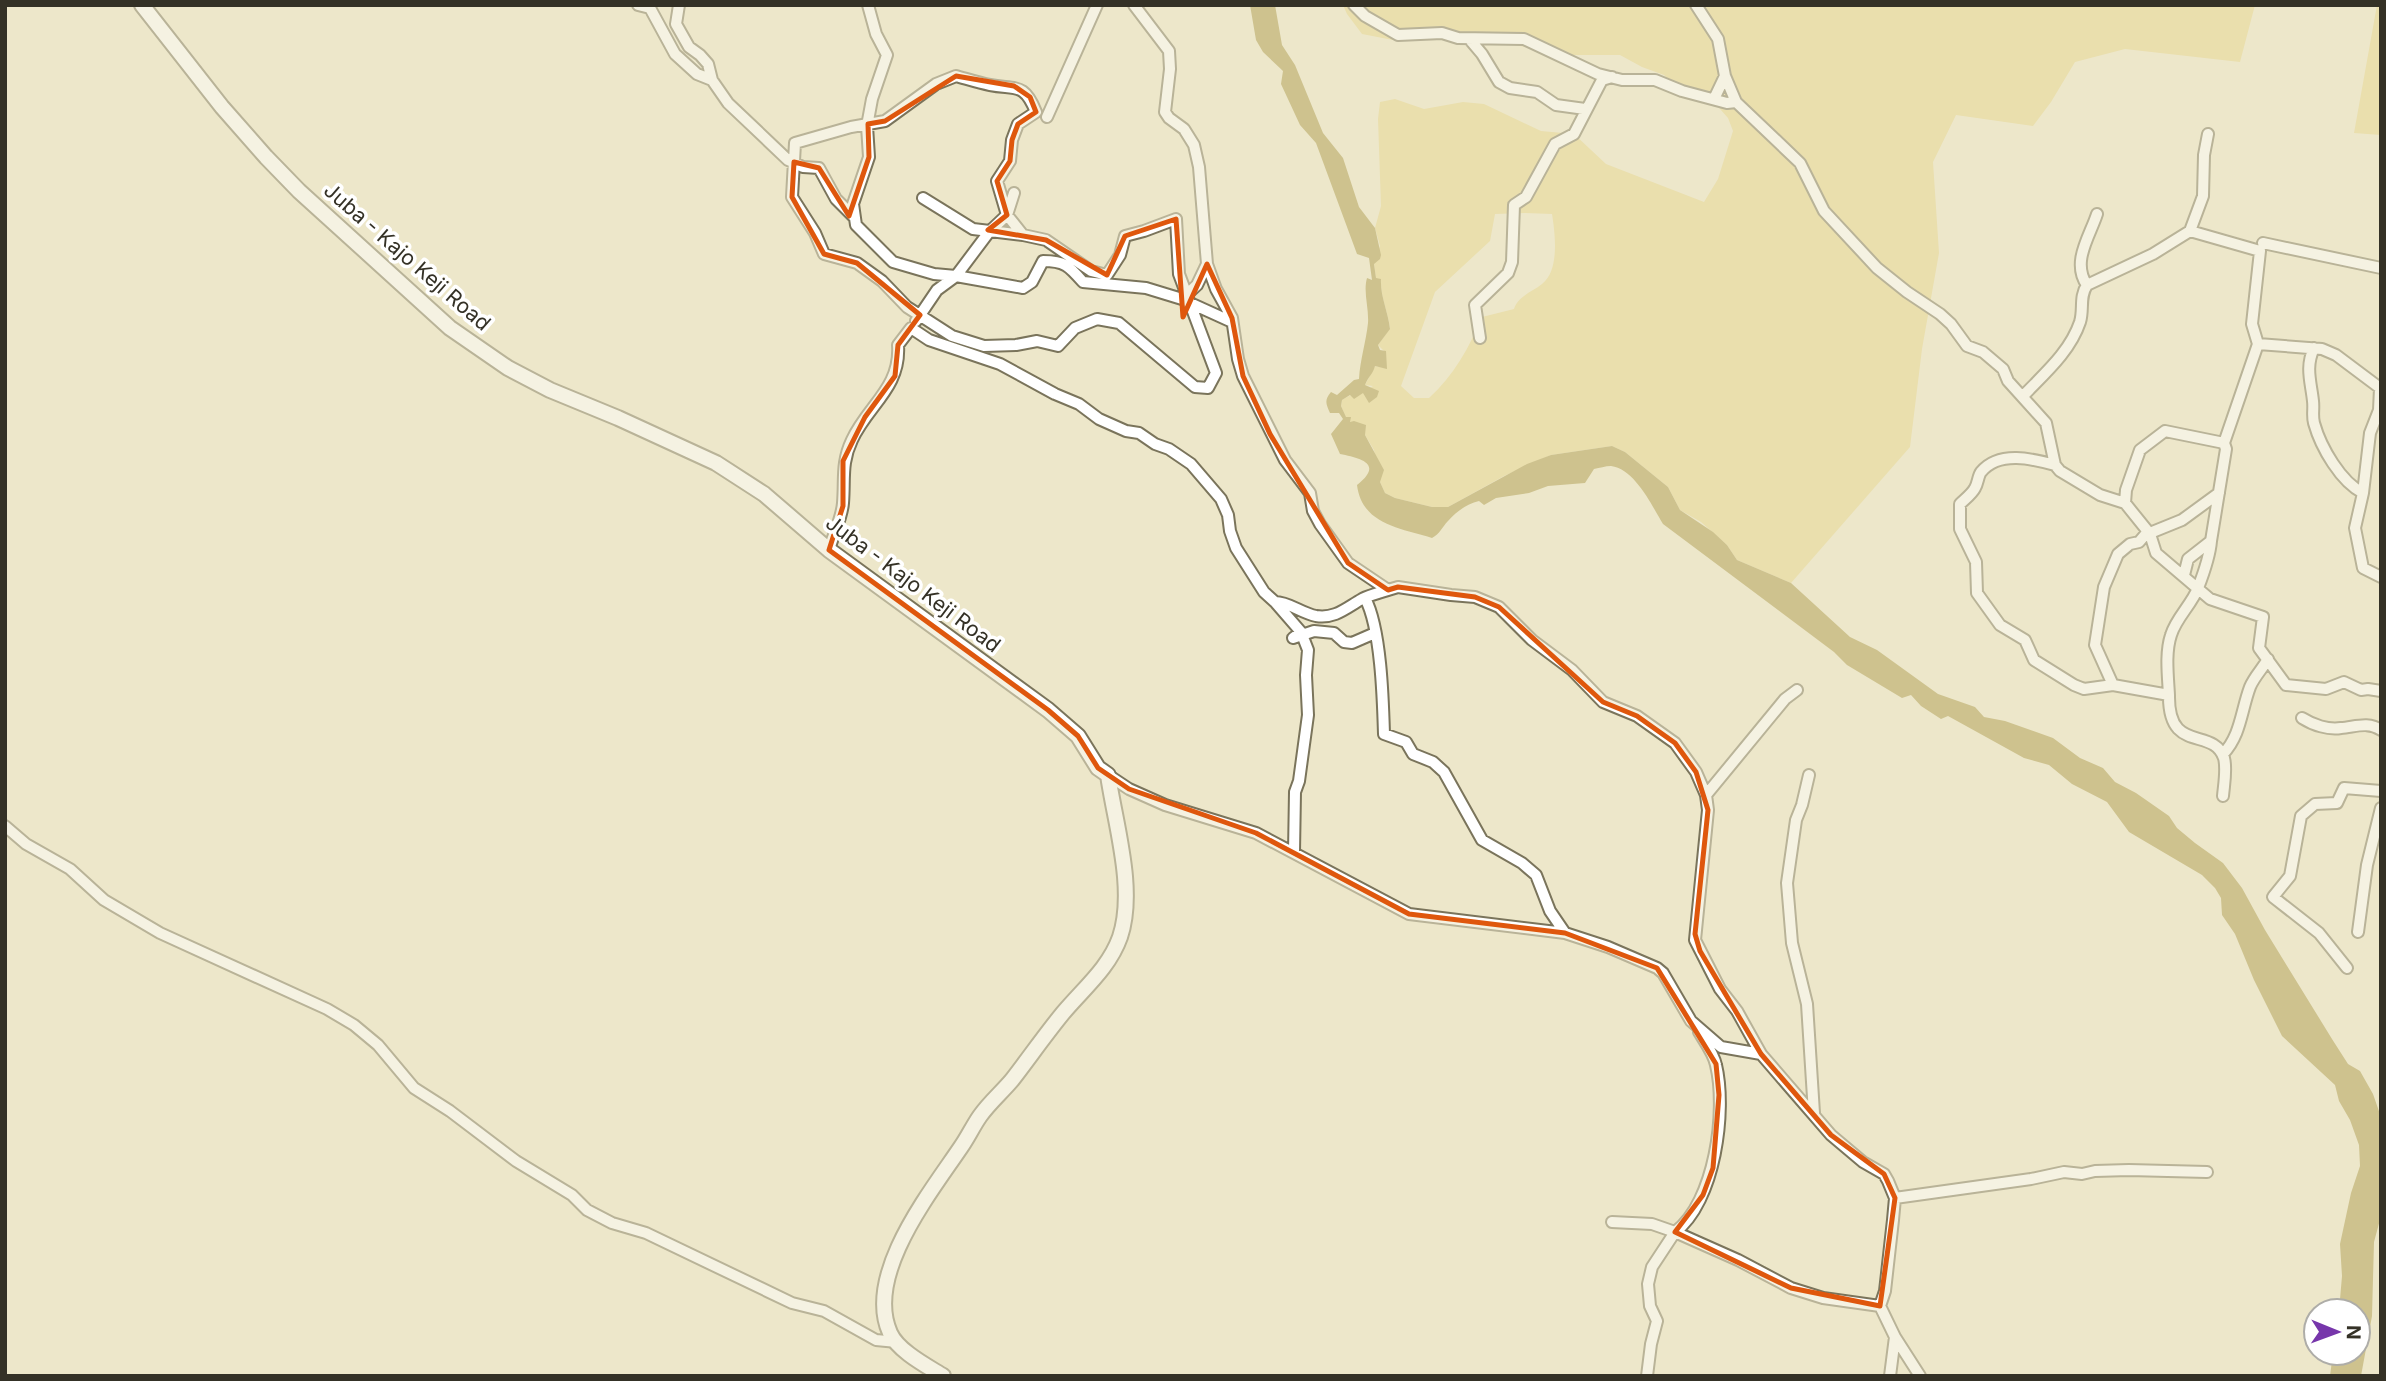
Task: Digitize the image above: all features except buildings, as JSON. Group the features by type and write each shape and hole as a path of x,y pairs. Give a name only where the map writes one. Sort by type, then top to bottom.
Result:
{"main road":[{"name":"Juba - Kajo Keji Road","path":"142,5 222,107 266,157 299,191 450,328 508,368 550,390 716,463 764,494 829,550 1048,710 1078,736 1098,768 1108,775"},
{"path":"943,1376 913,1357 891,1336 885,1318 885,1297 892,1265 906,1231 981,1115 1105,966 1119,938 1126,909 1124,875 1108,775"}],"street":[{"path":"638,5 650,8 675,54 697,74 712,80"},
{"path":"679,5 676,24 689,47 708,64 712,80 728,103 788,160 803,167 819,168 832,192 853,216"},
{"path":"868,5 876,34 887,55 867,126 869,157 853,204 853,216 856,225 892,262 934,274 1023,288 1032,282 1043,261 1059,261 1071,268 1083,282 1146,288 1182,299 1232,322"},
{"path":"1047,117 1097,5"},
{"path":"1134,5 1169,51 1171,69 1165,112 1189,135 1194,145 1199,167 1207,264 1216,289 1232,318 1243,376 1285,460 1310,493 1313,511 1320,524 1348,563 1388,590"},
{"path":"1354,5 1365,16 1398,35 1442,33 1458,38 1524,39 1598,74 1622,80 1655,80 1727,103 1736,102"},
{"path":"1696,5 1718,39 1725,76 1736,102 1800,163 1824,211 1877,268 1940,314 1967,345 1983,352 2003,369 2008,381 2046,423 2055,465 2060,471 2092,491 2126,503 2150,534 2155,553 2210,598 2263,617 2259,648 2286,685 2326,689 2344,682 2361,690 2381,691"},
{"path":"1471,41 1499,82 1510,88 1536,92 1556,105 1585,109"},
{"path":"923,198 973,229 1046,240 1091,271 1107,275 1120,255 1125,236 1176,219 1179,274 1216,373 1208,388 1195,387 1119,323 1097,319 1075,328 1058,346 1037,341 984,346 952,336 907,307 882,281 857,263 824,254 815,233 792,197 795,143 851,127 885,121 936,84 956,76 991,85 1014,86 1030,97 1036,112 1018,124 1012,141 1010,161 997,181 1007,215 1023,235"},
{"path":"1714,99 1725,76"},
{"path":"1480,338 1475,305 1508,273 1512,262 1514,205 1526,197 1555,144 1574,134 1602,80 1612,77"},
{"path":"2023,396 2054,365 2069,344 2080,322 2081,293 2087,285 2153,254 2190,231 2203,196 2204,155 2208,134"},
{"path":"829,550 843,506 843,461 864,417 895,376 899,359 898,345 937,290 956,276 989,232 1007,215 1014,193"},
{"path":"2087,285 2082,277 2082,250 2097,214"},
{"path":"2190,231 2260,251 2252,324 2258,344 2224,443 2226,449 2209,556 2198,588 2171,633 2168,647 2169,712 2182,733 2213,745 2223,754 2223,796"},
{"path":"2263,243 2381,268"},
{"path":"1182,299 1197,285 1207,264"},
{"path":"911,328 929,340 1000,364 1079,404 1099,419 1126,431 1139,433 1155,444 1169,449 1191,464 1221,499 1236,548 1264,592 1301,632 1308,650 1308,715 1294,792 1294,852"},
{"path":"2258,344 2314,348 2336,355 2380,388 2379,410 2370,433 2364,493 2355,528 2363,568 2381,576"},
{"path":"2314,348 2308,365 2314,421 2326,453 2353,488 2364,493"},
{"path":"2126,503 2126,490 2140,450 2165,430 2224,443"},
{"path":"2055,465 2029,458 2006,459 1994,463 1981,472 1975,491 1960,504 1960,529 1976,562 1976,593 2000,625 2025,640 2034,660 2084,689 2112,685 2169,695"},
{"path":"2112,685 2095,645 2104,587 2118,554 2150,534 2182,520 2219,494"},
{"path":"2184,575 2188,559 2211,541"},
{"path":"1275,602 1283,602 1297,611 1318,616 1335,616 1365,598 1398,587 1475,597 1499,607 1532,640 1573,670 1603,702 1637,716 1675,743 1696,772 1706,795 1708,810 1695,940 1720,989 1737,1012 1761,1054 1831,1135 1863,1162 1884,1174 1895,1198 1880,1306 1895,1337 1920,1376"},
{"path":"1365,598 1375,634 1383,691 1384,734 1406,743 1413,754 1433,762 1444,772 1482,840 1522,863 1536,875 1550,911 1565,933"},
{"path":"1301,632 1293,638 1314,631 1334,633 1344,642 1352,643 1375,634"},
{"path":"2223,754 2230,747 2241,722 2250,687 2268,659"},
{"path":"1706,795 1785,699 1797,690"},
{"path":"2302,718 2311,724 2333,729 2361,724 2375,726 2381,730"},
{"path":"1108,775 1129,789 1165,806 1256,833 1409,914 1565,933 1657,968 1663,973 1716,1064 1718,1130 1713,1168 1703,1195 1651,1267 1648,1284 1650,1306 1657,1321 1647,1376"},
{"path":"1809,775 1796,820 1787,883 1792,943 1807,1004 1814,1113"},
{"path":"2347,968 2319,933 2273,897 2290,876 2301,816 2315,804 2337,803 2344,788 2381,791"},
{"path":"2358,932 2367,865 2381,808"},
{"path":"5,826 26,844 70,869 104,900 160,933 327,1009 354,1025 378,1045 414,1088 450,1111 516,1161 572,1195 587,1210 612,1223 646,1233 792,1303 824,1311 876,1340 897,1342"},
{"path":"1691,1021 1721,1046 1761,1054"},
{"path":"1895,1198 2064,1172 2207,1172"},
{"path":"1612,1222 1652,1224 1738,1260 1791,1288 1823,1298 1880,1306"},
{"path":"1890,1376 1895,1337"}],"highlighted area":[{"path":"956,76 1014,86 1030,97 1036,112 1018,124 1012,140 1010,161 997,181 1007,215 988,230 1046,240 1107,275 1125,236 1176,219 1183,317 1207,264 1232,318 1243,376 1270,434 1348,563 1388,590 1398,587 1475,597 1499,607 1603,702 1637,716 1675,743 1696,772 1708,810 1695,934 1700,951 1761,1054 1831,1135 1884,1174 1895,1198 1880,1306 1791,1288 1675,1232 1703,1195 1713,1168 1719,1095 1716,1064 1657,968 1565,933 1409,914 1256,833 1129,789 1098,768 1078,736 1048,710 829,550 843,506 843,461 865,417 895,376 898,345 920,315 857,263 824,254 792,197 794,162 819,168 849,216 869,157 868,124 885,121"}],"shaded area":[{"path":"1250,5 1275,5 1282,45 1295,65 1323,133 1343,158 1359,207 1375,228 1381,255 1374,264 1376,278 1381,279 1390,329 1378,345 1380,350 1386,351 1387,369 1375,366 1365,385 1379,391 1377,397 1369,403 1363,393 1354,399 1350,395 1342,400 1341,406 1346,417 1351,417 1350,422 1366,425 1365,435 1384,470 1380,482 1385,493 1432,507 1448,507 1527,464 1551,455 1612,446 1625,452 1668,487 1680,510 1713,532 1727,545 1737,560 1791,583 1850,637 1877,650 1938,694 1975,707 1984,717 2005,721 2053,738 2080,758 2103,768 2115,782 2169,816 2177,828 2223,863 2242,888 2348,1064 2360,1071 2373,1094 2381,1117 2381,1216 2374,1242 2372,1316 2372,1297 2340,1297 2340,1244 2360,1166 2359,1145 2350,1120 2339,1101 2335,1085 2282,1036 2235,934 2222,915 2221,898 2202,875 2129,832 2107,802 2072,784 2049,765 2024,758 1948,716 1941,719 1921,706 1911,695 1902,698 1847,665 1834,652 1663,524 1642,489 1620,469 1611,466 1594,469 1585,483 1548,486 1529,493 1496,498 1484,505 1479,501 1475,502 1455,514 1432,538 1385,523 1366,509 1357,485 1369,472 1369,467 1362,460 1340,454 1331,434 1343,419 1339,413 1330,413 1326,402 1331,392 1337,395 1354,380 1359,379 1368,323 1366,283 1367,278 1372,280 1369,258 1357,254 1316,143 1300,125 1281,84 1283,71 1263,52 1256,40"},
{"path":"1343,5 2255,5 2240,62 2125,49 2075,62 2033,126 1956,115 1933,162 1939,253 1922,349 1910,447 1791,583 1737,560 1727,545 1701,522 1680,510 1668,487 1625,452 1612,446 1551,455 1504,476 1448,507 1432,507 1385,493 1380,482 1374,450 1365,435 1346,418 1341,406 1342,400 1373,386 1365,385 1375,366 1379,367 1384,351 1378,345 1390,328 1381,280 1376,279 1374,263 1380,246 1375,228 1381,206 1378,119 1380,102 1395,99 1424,109 1463,102 1484,104 1541,131 1574,134 1606,164 1704,202 1718,179 1733,131 1728,118 1713,101 1620,55 1570,55 1498,42 1417,36 1393,40 1362,34","holes":["1495,214 1552,214 1555,251 1548,278 1522,297 1514,309 1482,317 1466,350 1446,380 1429,398 1414,398 1401,386 1435,292 1490,241"]},
{"path":"2377,5 2381,5 2381,135 2354,133"},
{"path":"2331,1367 2363,1367 2361,1376 2330,1376"}]}
